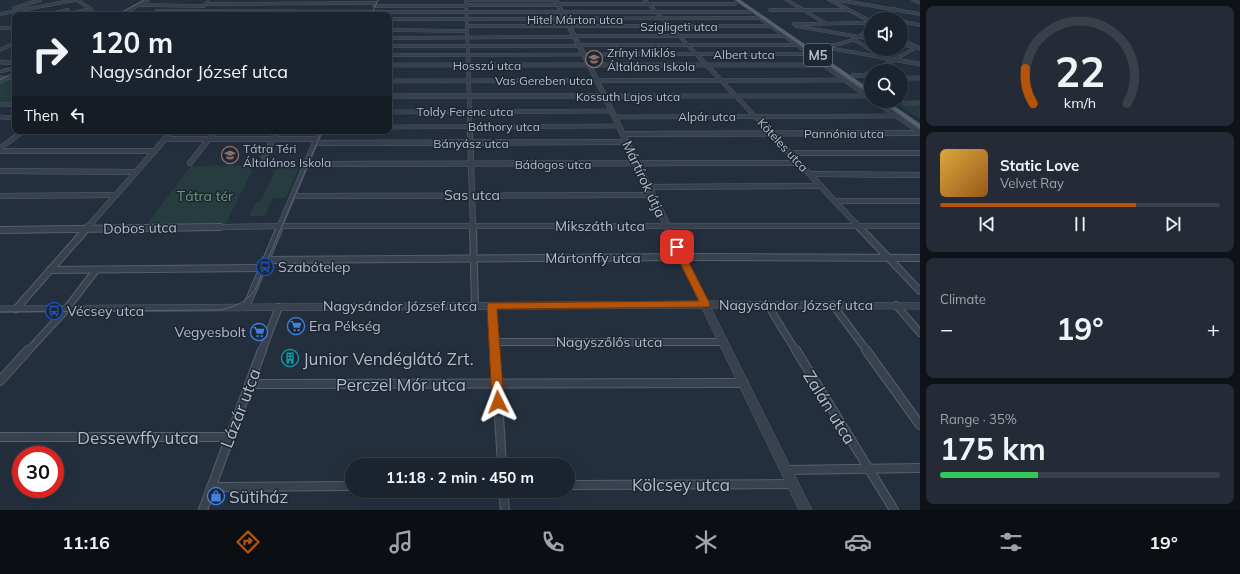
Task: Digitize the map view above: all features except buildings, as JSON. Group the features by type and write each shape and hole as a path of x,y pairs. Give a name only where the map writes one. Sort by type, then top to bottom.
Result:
{"main road":[{"name":"M5","path":"740,0 864,92"},
{"path":"735,1 747,6"},
{"name":"M5","path":"747,6 864,83"},
{"path":"893,108 920,127"},
{"path":"900,108 920,122"}],"street":[{"path":"0,14 40,0"},
{"path":"0,14 76,0 91,9 77,12"},
{"path":"126,12 148,0"},
{"path":"156,12 176,0"},
{"path":"205,5 211,0"},
{"path":"156,12 278,12 288,0"},
{"path":"475,306 466,0 649,4 735,1"},
{"name":"Köteles utca","path":"645,0 920,291"},
{"path":"726,0 735,1"},
{"path":"786,0 825,23"},
{"path":"830,0 864,19"},
{"path":"838,0 920,14"},
{"path":"913,0 920,3"},
{"path":"139,5 166,6 346,2 466,6 557,2"},
{"name":"Mártírok útja","path":"557,2 614,114 666,226 806,510"},
{"path":"58,12 87,6"},
{"path":"392,14 562,11 656,12 747,6 784,36 844,80 864,92"},
{"path":"889,12 894,9 920,9"},
{"path":"770,10 847,10"},
{"name":"Hitel Márton utca","path":"392,19 760,18"},
{"path":"908,22 920,25"},
{"path":"864,23 794,24 796,26 864,38"},
{"name":"Szigligeti utca","path":"392,30 570,26 771,26"},
{"path":"0,28 12,28"},
{"path":"864,33 854,39 823,47 920,64"},
{"path":"392,38 784,36"},
{"path":"854,39 882,57"},
{"path":"908,42 919,46"},
{"path":"0,50 12,44"},
{"path":"392,46 798,45"},
{"path":"908,45 919,46"},
{"path":"888,64 919,46"},
{"name":"Albert utca","path":"392,55 810,54"},
{"path":"0,62 12,63"},
{"name":"Hosszú utca","path":"392,65 825,65"},
{"path":"0,72 12,69"},
{"path":"853,75 864,74"},
{"path":"0,82 3,78"},
{"path":"908,78 920,78"},
{"path":"914,78 920,81"},
{"name":"Vas Gereben utca","path":"392,81 844,80"},
{"name":"Kossuth Lajos utca","path":"392,96 864,96"},
{"path":"908,102 920,103"},
{"path":"0,104 12,105"},
{"path":"884,108 920,133"},
{"name":"Toldy Ferenc utca","path":"392,112 469,111 614,114"},
{"name":"Alpár utca","path":"614,114 896,116"},
{"path":"0,117 12,118"},
{"name":"Báthory utca","path":"392,127 619,126"},
{"name":"Pannónia utca","path":"623,134 920,133"},
{"path":"1,148 20,134"},
{"path":"16,309 169,134"},
{"path":"190,163 213,134"},
{"path":"264,157 276,134"},
{"path":"246,307 319,134"},
{"name":"Bányász utca","path":"165,139 273,139 471,143 626,142"},
{"path":"1,148 155,150"},
{"path":"790,152 920,153"},
{"name":"Bádogos utca","path":"306,164 799,163"},
{"path":"0,171 136,172"},
{"path":"810,174 920,175"},
{"path":"648,186 821,186"},
{"path":"0,196 116,195"},
{"name":"Sas utca","path":"293,196 651,195"},
{"path":"835,201 920,201"},
{"name":"Mikszáth utca","path":"280,226 920,226"},
{"name":"Dobos utca","path":"0,230 86,230 280,226"},
{"name":"Mártonffy utca","path":"265,260 682,257 920,258"},
{"path":"50,270 262,268"},
{"path":"0,381 68,308 96,270"},
{"name":"Nagysándor József utca","path":"0,309 705,304 920,306"},
{"name":"Zalán utca","path":"767,304 894,510"},
{"path":"833,305 920,425"},
{"path":"492,306 502,458"},
{"path":"896,306 920,333"},
{"name":"Lázár utca","path":"203,510 229,437 279,307"},
{"name":"Nagyszőlős utca","path":"495,342 724,342"},
{"name":"Perczel Mór utca","path":"249,384 744,383"},
{"name":"Dessewffy utca","path":"0,437 229,437"},
{"path":"787,470 920,468"},
{"name":"Kölcsey utca","path":"575,485 794,484"},
{"path":"211,487 345,486"},
{"path":"504,498 505,510"}],"green space":[{"path":"7,80 12,80 12,104 0,103 0,84"},
{"path":"908,104 914,104 920,108 920,119 903,108 908,108"},
{"name":"Tátra tér","path":"255,165 224,227 146,225 191,166"},
{"path":"277,167 299,167 286,198 273,198 265,216 249,216 256,202 260,202"}],"tram line":[{"path":"122,12 144,0"},
{"path":"372,12 378,0"},
{"path":"0,80 12,74"},
{"path":"0,312 220,310 240,303 248,298 255,290 321,134"}],"place":[{"name":"Zrínyi Miklós Általános Iskola","path":"594,59"},
{"name":"Tátra Téri Általános Iskola","path":"230,155"},
{"name":"Szabótelep","path":"265,267"},
{"name":"Vécsey utca","path":"54,311"},
{"name":"Era Pékség","path":"296,326"},
{"name":"Vegyesbolt","path":"259,332"},
{"name":"Junior Vendéglátó Zrt.","path":"290,358"},
{"name":"Sütiház","path":"216,496"}],"route":[{"path":"498,402 492,306 705,304 677,247"}]}
